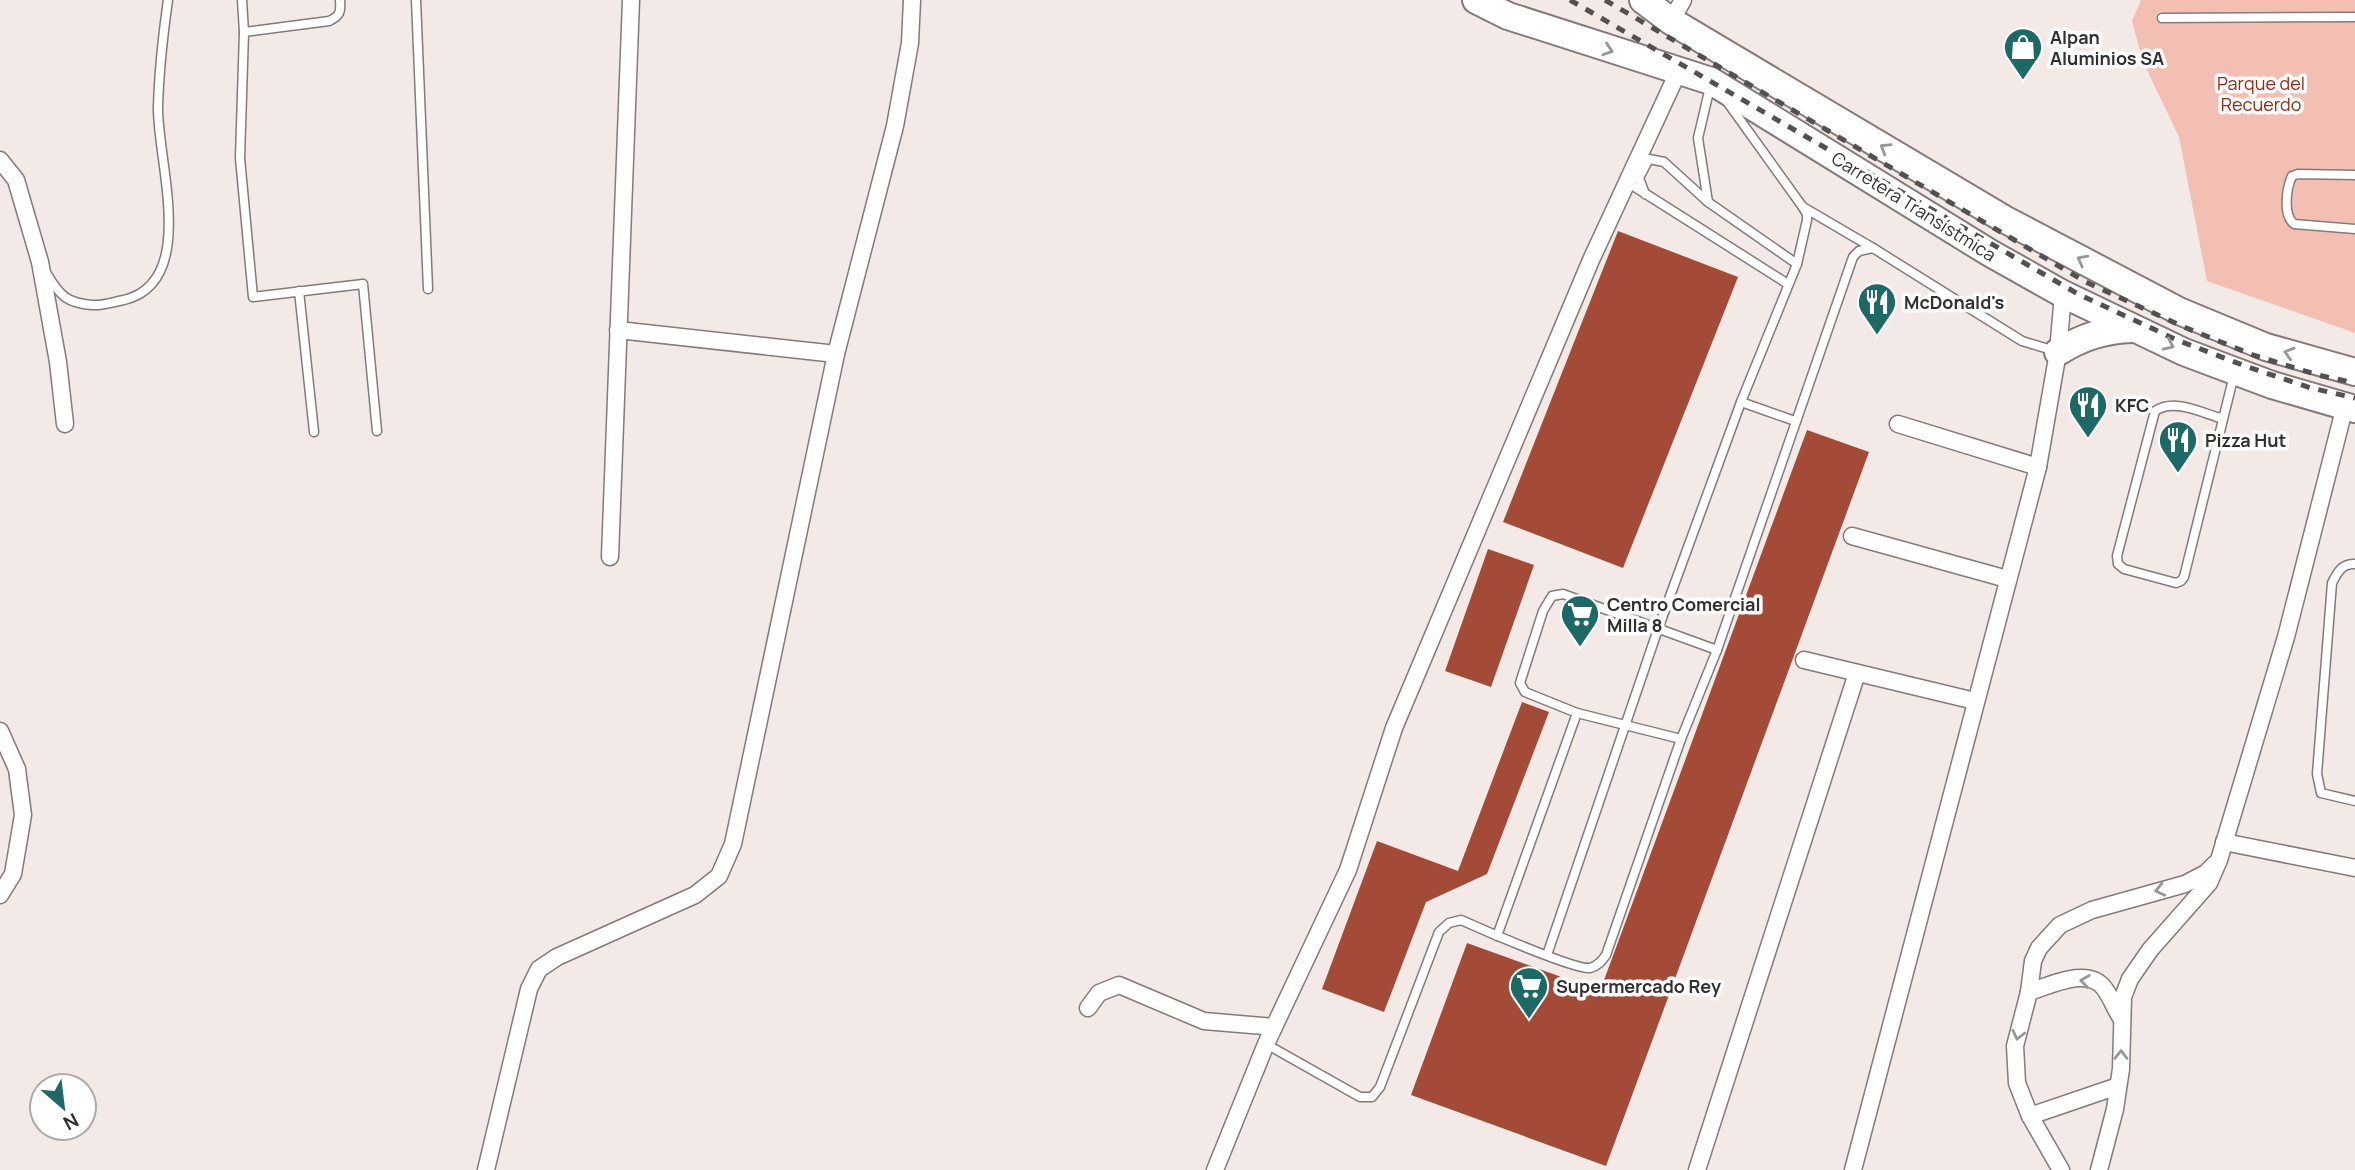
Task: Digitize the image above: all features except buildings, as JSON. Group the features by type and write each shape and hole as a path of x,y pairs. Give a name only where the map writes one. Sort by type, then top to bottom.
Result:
{"main road":[{"name":"Carretera Transístmica","path":"1476,0 1508,16 1572,38 1712,81 1990,253 2063,294 2184,352 2272,385 2350,407"},
{"path":"1522,0 1572,38"},
{"name":"Carretera Transístmica","path":"1643,0 1677,10 2004,219 2179,311 2266,347 2355,372"},
{"path":"2058,352 2075,341 2094,334 2133,329"}],"street":[{"path":"610,557 631,0"},
{"path":"486,1170 529,989 539,969 556,957 695,895 719,876 729,855 836,354 895,127 910,43 912,0"},
{"path":"1214,1170 1266,1044 1348,870 1394,728 1586,272 1679,70"},
{"path":"0,160 16,180 40,262 58,362 65,424"},
{"path":"1853,1170 2038,467 2058,352 2063,294"},
{"path":"618,330 836,354"},
{"path":"2099,1170 2115,1109 2121,1069 2123,997 2130,979 2150,950 2209,883 2219,860 2286,637 2350,407"},
{"path":"1898,424 2038,467"},
{"path":"1852,536 2007,579"},
{"path":"1804,660 1975,701"},
{"path":"1698,1170 1857,673"},
{"path":"0,731 17,769 23,815 13,874 0,895"},
{"path":"2224,842 2355,868"},
{"path":"2061,1170 2030,1116 2017,1083 2015,1046 2029,992 2033,961 2039,948 2060,925 2092,910 2185,884 2206,873 2219,860"},
{"path":"2029,992 2071,979 2090,978 2103,986 2122,1021"},
{"path":"1088,1008 1099,993 1119,985 1204,1021 1274,1027"},
{"path":"2030,1116 2118,1086"}],"lane":[{"path":"40,262 57,292 74,304 100,306 135,297 157,280 168,253 158,108 168,0"},
{"path":"242,0 244,32 240,158 253,297 363,284 377,431"},
{"path":"244,32 329,21 337,18 341,12 340,0"},
{"path":"416,0 428,289"},
{"path":"2162,18 2355,17"},
{"path":"1708,202 1698,138 1712,81"},
{"path":"1547,955 1658,629 1741,402 1797,264 1807,220 1802,206 1712,81"},
{"path":"1645,194 1639,178 1649,159 1664,162 1708,202 1797,264"},
{"path":"2355,175 2292,176 2289,182 2287,214 2294,224 2355,229"},
{"path":"1627,182 1788,284"},
{"path":"1802,206 2022,341 2058,352"},
{"path":"1266,1044 1360,1097 1372,1097 1380,1087 1440,932 1449,923 1461,920 1547,955 1588,968 1600,964 1606,955 1681,739 1717,650 1853,257 1859,251 1873,248"},
{"path":"299,291 314,432"},
{"path":"2223,419 2172,404 2163,405 2155,411 2117,556 2118,564 2124,569 2176,583 2181,581 2223,419 2235,372"},
{"path":"1741,402 1795,421"},
{"path":"2355,565 2349,564 2338,571 2332,583 2317,774 2321,793 2355,801"},
{"path":"1681,739 1577,712 1524,692 1520,683 1543,611 1552,596 1563,594 1717,650"},
{"path":"1497,936 1577,712"}],"green space":[{"name":"Parque del Recuerdo","path":"2141,0 2355,0 2355,333 2207,281 2179,137 2143,62 2132,21"}],"railway":[{"path":"1570,0 2078,294 2177,340 2248,367 2311,388 2355,398"},
{"path":"1605,0 2086,282 2253,355 2355,383"}],"place":[{"name":"Alpan Aluminios SA","path":"2023,81"},
{"name":"McDonald's","path":"1877,336"},
{"name":"KFC","path":"2088,439"},
{"name":"Pizza Hut","path":"2178,474"},
{"name":"Centro Comercial Milla 8","path":"1580,648"},
{"name":"Supermercado Rey","path":"1529,1020"}]}
